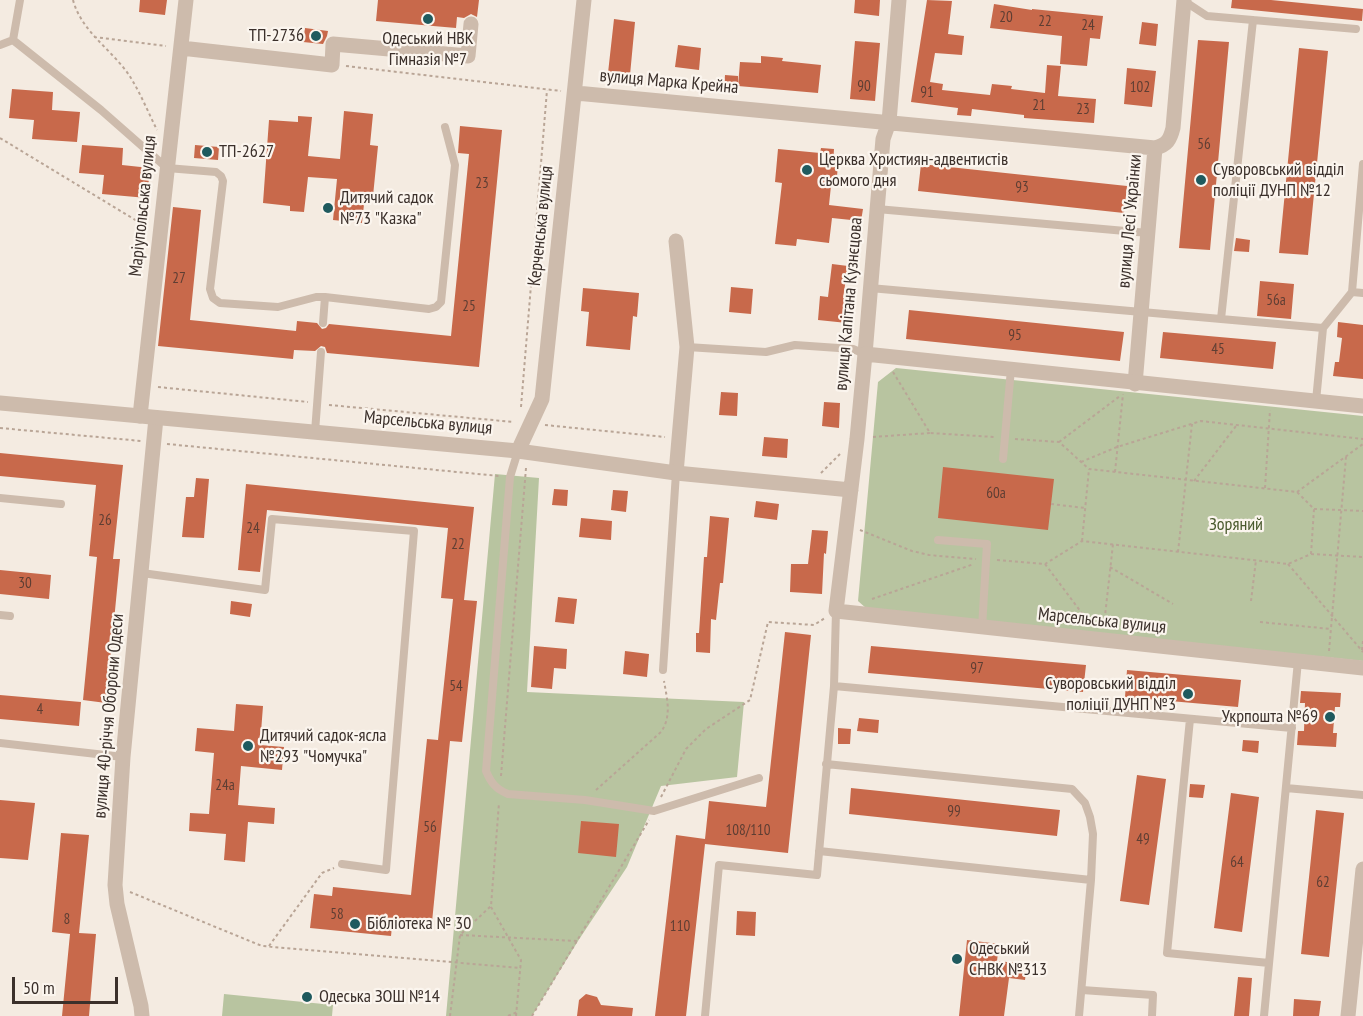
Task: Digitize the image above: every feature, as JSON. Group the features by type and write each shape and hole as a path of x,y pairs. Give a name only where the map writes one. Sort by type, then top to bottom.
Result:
{"street":[{"name":"Маріупольська вулиця","path":"140,416 186,0"},
{"name":"Керченська вулиця","path":"518,451 542,399 584,0"},
{"name":"вулиця Капітана Кузнєцова","path":"836,611 857,439 883,139 889,122 899,0"},
{"name":"вулиця Лесі Українки","path":"1127,387 1141,312 1155,148 1164,145 1170,139 1173,128 1181,0"},
{"path":"181,48 332,65 333,44 468,56 471,24"},
{"name":"вулиця Марка Крейна","path":"576,93 1155,148"},
{"path":"676,241 687,347 676,473"},
{"path":"865,354 1011,369 1127,387 1363,406"},
{"name":"Марсельська вулиця","path":"0,403 518,451 676,473 851,490"},
{"name":"вулиця 40-річчя Оборони Одеси","path":"142,1016 117,904 115,885 123,757 156,418"},
{"name":"Марсельська вулиця","path":"836,611 1363,668"},
{"path":"1348,1016 1363,869"}],"lane":[{"path":"13,40 20,0"},
{"path":"1181,0 1207,16 1356,29"},
{"path":"1221,319 1253,20"},
{"path":"0,45 13,40"},
{"path":"13,40 168,160 216,172 221,176 223,181 210,289 213,298 220,303 279,308 316,297 325,297 429,309 436,307 441,302 455,165 445,127"},
{"path":"1316,401 1323,328 1352,292 1363,164"},
{"path":"877,209 1148,233"},
{"path":"870,288 1323,328"},
{"path":"1352,292 1363,293"},
{"path":"323,323 325,297"},
{"path":"687,347 766,352 795,345 852,349 865,354"},
{"path":"315,432 321,352"},
{"path":"1003,459 1011,369"},
{"path":"518,451 510,477 486,771 496,787 508,794 585,800 654,812 759,778"},
{"path":"663,670 676,473"},
{"path":"0,498 61,504"},
{"path":"142,573 265,590 272,519 414,531 386,870 342,864"},
{"path":"938,540 987,544 982,628"},
{"path":"705,1016 719,865 817,875 834,686 836,611"},
{"path":"0,615 10,616"},
{"path":"1264,1016 1298,661"},
{"path":"834,686 1292,728"},
{"path":"1190,719 1167,953 1269,963"},
{"path":"0,743 123,757"},
{"path":"826,764 1072,789 1085,803 1093,834 1079,1016"},
{"path":"1286,788 1363,795"},
{"path":"819,851 1091,880"},
{"path":"1082,990 1154,995 1152,1016"}],"path":[{"path":"73,0 75,8 94,37 128,74 168,160"},
{"path":"94,37 181,48"},
{"name":"вулиця Марка Крейна","path":"332,65 576,93"},
{"path":"0,138 160,234"},
{"path":"892,370 930,433"},
{"path":"143,385 520,423"},
{"path":"1059,442 1127,387"},
{"path":"1115,472 1127,387"},
{"path":"1265,488 1271,397"},
{"path":"1081,462 1117,447 1201,421 1363,439"},
{"path":"1178,552 1192,424"},
{"path":"1194,481 1237,425"},
{"path":"0,428 525,479"},
{"path":"857,439 930,433 1059,442 1089,469 1297,492 1314,509 1363,512"},
{"path":"1297,492 1363,444"},
{"path":"818,476 840,454"},
{"path":"1328,664 1346,457"},
{"path":"1089,469 1082,541 1288,564 1311,554 1363,557"},
{"path":"1051,504 1085,508"},
{"path":"1311,554 1314,509"},
{"path":"1102,641 1113,544"},
{"path":"868,600 986,560"},
{"path":"1251,601 1256,560"},
{"path":"1044,564 1102,641"},
{"path":"1288,564 1363,651"},
{"path":"1110,567 1173,604"},
{"path":"532,1016 654,812 686,749 706,729 750,700 768,622 814,625 836,611"},
{"path":"1260,622 1331,629"},
{"path":"1363,641 1363,651"},
{"path":"585,800 661,732 668,722 669,712 663,670"},
{"path":"269,946 322,873 342,864"},
{"path":"115,885 262,946 521,968"},
{"path":"491,906 521,960 516,1014 508,1016"},
{"path":"460,935 578,941"}],"green space":[{"name":"Зоряний","path":"896,368 1363,416 1363,661 867,609 858,601 878,382"},
{"path":"495,474 539,478 527,692 744,702 737,777 661,786 627,867 532,1016 446,1016"},
{"path":"224,994 333,1005 332,1016 222,1016"}],"building":[{"path":"140,0 167,0 165,15 139,12"},
{"path":"378,0 479,0 477,17 471,14 464,18 457,17 456,28 376,21"},
{"path":"855,0 880,0 879,16 854,13"},
{"path":"927,0 952,1 948,34 964,36 962,55 935,53 930,82 943,84 942,90 990,95 992,84 1045,93 1047,65 1061,66 1058,96 1096,99 1094,123 1024,118 1024,115 972,109 971,116 957,115 958,108 911,102"},
{"path":"1232,0 1271,0 1363,9 1362,21 1231,8"},
{"path":"994,4 1032,10 1103,16 1100,39 1090,38 1087,66 1060,64 1062,36 990,28"},
{"path":"614,19 635,22 630,75 608,73"},
{"path":"1142,22 1158,24 1156,46 1139,44"},
{"name":"ТП-2736","path":"305,28 328,31 323,44 303,42"},
{"path":"1198,40 1229,42 1210,250 1179,248"},
{"path":"855,41 880,43 875,101 850,99"},
{"path":"678,45 701,48 699,70 675,67"},
{"path":"1299,48 1328,51 1308,255 1279,253"},
{"path":"761,56 783,58 782,61 821,65 818,93 738,86 740,62 761,63"},
{"path":"1127,68 1156,71 1152,107 1124,104"},
{"path":"725,75 738,76 738,90 724,89"},
{"path":"12,89 53,92 52,110 80,112 77,142 32,139 34,120 9,118"},
{"path":"344,111 373,114 370,145 378,146 373,196 365,195 362,223 333,220 337,179 308,177 304,212 290,211 290,206 263,203 269,120 298,122 298,116 312,117 308,156 340,159"},
{"path":"460,126 502,130 479,367 327,353 325,347 321,346 315,351 294,350 293,359 158,346 173,207 201,210 190,320 296,331 297,321 317,323 322,329 329,324 451,336 469,154 458,153"},
{"path":"82,145 123,148 122,165 150,168 147,198 102,194 104,175 79,173"},
{"name":"ТП-2627","path":"195,145 219,147 218,160 194,158"},
{"path":"821,148 834,149 833,165 838,165 837,176 832,176 829,205 863,209 861,221 832,218 829,243 797,239 796,246 775,244 782,183 775,182 778,149 820,153"},
{"path":"921,164 1127,186 1124,213 918,191"},
{"path":"1236,238 1250,240 1249,252 1234,251"},
{"path":"832,264 848,266 843,298 849,299 847,323 818,320 820,296 828,297"},
{"path":"1260,281 1294,284 1291,319 1257,316"},
{"path":"731,287 753,289 751,314 729,312"},
{"path":"583,288 639,293 637,317 633,316 630,350 586,346 589,312 581,311"},
{"path":"909,310 1124,332 1120,361 906,339"},
{"path":"1338,322 1363,325 1363,379 1333,376 1335,362 1339,362 1342,338 1337,337"},
{"path":"1163,332 1276,342 1273,369 1160,358"},
{"path":"721,392 738,393 737,416 719,415"},
{"path":"824,402 840,403 839,428 822,426"},
{"path":"764,437 788,439 787,458 762,456"},
{"path":"0,453 123,465 113,559 120,559 106,703 83,700 97,557 89,556 96,485 0,476"},
{"path":"943,467 1054,479 1048,530 938,518"},
{"path":"196,478 209,479 204,538 182,537 186,497 194,497"},
{"path":"246,484 474,507 464,600 477,601 462,742 450,741 432,922 393,918 391,936 310,928 314,894 332,896 333,887 411,895 427,739 438,740 453,599 441,598 448,528 267,510 260,572 238,570"},
{"path":"554,489 568,490 567,506 552,505"},
{"path":"613,490 628,491 626,512 611,510"},
{"path":"756,501 779,504 777,520 754,517"},
{"path":"710,516 729,518 723,583 720,583 716,620 711,619 710,653 696,652 696,633 699,633 704,557 707,557"},
{"path":"581,518 612,521 611,540 579,537"},
{"path":"812,530 828,531 826,554 824,553 822,594 790,592 791,564 808,564"},
{"path":"0,570 51,575 49,599 0,594"},
{"path":"558,597 577,599 574,624 555,622"},
{"path":"231,601 252,604 250,617 230,614"},
{"path":"785,632 811,635 788,853 705,844 686,1016 655,1016 676,835 705,839 709,801 766,807"},
{"path":"534,646 567,649 566,669 554,668 552,689 531,687"},
{"path":"871,646 1086,665 1083,692 868,673"},
{"path":"625,651 649,654 647,677 623,674"},
{"path":"1127,670 1241,680 1238,707 1125,697"},
{"path":"1301,691 1341,693 1340,707 1335,707 1333,733 1337,733 1336,747 1297,745 1298,731 1304,731 1305,703 1300,703"},
{"path":"0,695 81,702 79,726 0,719"},
{"path":"236,704 263,706 260,745 284,747 282,770 241,766 238,805 275,808 274,824 248,822 245,862 224,860 226,834 189,831 190,813 209,814 214,753 195,751 197,728 234,731"},
{"path":"859,718 879,720 878,733 857,731"},
{"path":"838,728 851,729 850,744 838,744"},
{"path":"1243,740 1259,741 1258,753 1242,751"},
{"path":"1137,775 1166,779 1149,905 1120,901"},
{"path":"1190,784 1205,785 1203,798 1189,797"},
{"path":"851,788 1060,810 1057,836 849,814"},
{"path":"1231,793 1259,797 1242,932 1214,928"},
{"path":"0,800 35,803 28,860 0,858"},
{"path":"1316,810 1344,813 1329,957 1301,954"},
{"path":"581,821 619,824 616,857 578,853"},
{"path":"61,833 89,835 79,933 96,934 89,1016 62,1016 70,934 52,932"},
{"path":"737,911 756,912 755,936 736,935"},
{"path":"967,940 999,944 997,961 1027,964 1025,980 1009,978 1004,1016 959,1016"},
{"path":"1238,977 1252,978 1249,1016 1234,1016"},
{"path":"586,994 597,997 601,1005 633,1008 632,1016 577,1016 579,1000"},
{"path":"1294,999 1321,1001 1319,1016 1293,1016"}],"place":[{"name":"Одеський НВК Гімназія №7","path":"428,19"},
{"name":"ТП-2736","path":"316,36"},
{"name":"ТП-2627","path":"207,152"},
{"name":"Церква Християн-адвентистів сьомого дня","path":"807,170"},
{"name":"Суворовський відділ поліції ДУНП №12","path":"1201,180"},
{"name":"Дитячий садок №73 \"Казка\"","path":"328,208"},
{"name":"Суворовський відділ поліції ДУНП №3","path":"1188,694"},
{"name":"Укрпошта №69","path":"1330,717"},
{"name":"Дитячий садок-ясла №293 \"Чомучка\"","path":"248,746"},
{"name":"Бібліотека № 30","path":"355,924"},
{"name":"Одеський СНВК №313","path":"957,959"},
{"name":"Одеська ЗОШ №14","path":"307,997"}]}
